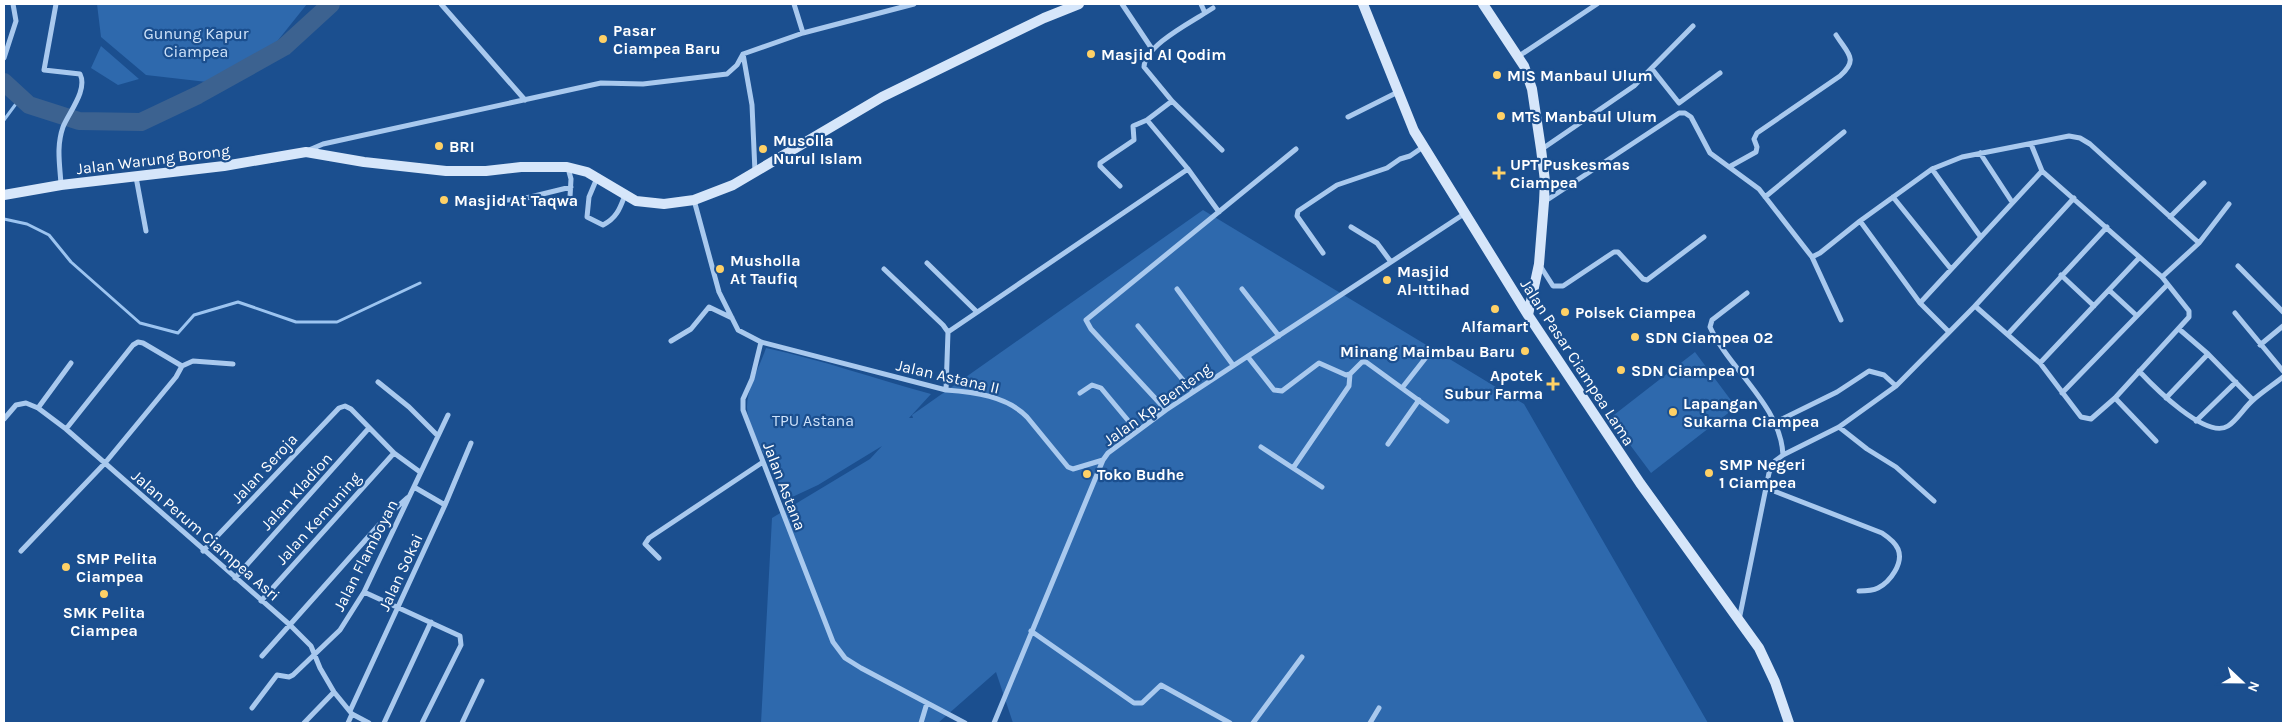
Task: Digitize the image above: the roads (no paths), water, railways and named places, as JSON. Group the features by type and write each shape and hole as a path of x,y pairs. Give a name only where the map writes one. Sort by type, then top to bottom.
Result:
{"main road":[{"path":"306,152 364,162 446,171 486,171 521,167 568,167 586,172 636,201 677,203 694,200 715,193 755,172 882,97 1044,18 1080,4"},
{"name":"Jalan Pasar Ciampea Lama","path":"1363,4 1414,131 1528,315 1640,483 1739,620 1766,661 1789,723"},
{"path":"1483,4 1519,56 1532,89 1541,149 1545,180 1544,202 1539,264 1528,315"},
{"name":"Jalan Warung Borong","path":"4,195 61,185 224,166 306,152"}],"street":[{"path":"4,57 16,21 13,4"},
{"path":"56,4 44,70 80,74 83,84 63,128 58,147 61,185"},
{"path":"441,4 525,100"},
{"path":"794,4 803,33"},
{"path":"306,152 323,144 601,83 643,84 728,74 737,65 743,54 803,33 896,6 914,4"},
{"path":"1122,4 1152,49"},
{"path":"1201,4 1205,13"},
{"path":"1519,56 1596,4"},
{"path":"1213,8 1152,49 1144,61 1144,67 1172,102 1222,150"},
{"path":"1541,149 1634,86 1693,26"},
{"path":"1729,167 1756,152 1757,147 1754,139 1757,133 1840,76 1850,67 1852,62 1849,55 1836,35"},
{"path":"743,54 753,113 755,172"},
{"path":"1652,69 1678,103 1720,73"},
{"path":"1348,117 1398,92"},
{"path":"1120,186 1100,166 1100,163 1134,140 1133,126 1147,120 1172,102"},
{"path":"1544,202 1679,113 1685,113 1690,117 1710,153 1748,179 1765,197 1812,257 1841,320"},
{"path":"1147,120 1188,169 1220,212"},
{"path":"1765,197 1844,132"},
{"path":"1812,257 1820,253 1860,220 1932,169 1962,157 2069,136 2080,138 2199,243"},
{"path":"1974,306 2040,363 2062,394 2081,417 2086,420 2091,419 2114,398 2179,329 2190,314 2162,277 2139,258 2107,226 2042,171 2031,144"},
{"path":"1323,253 1297,216 1298,211 1337,185 1387,168 1424,147"},
{"path":"1166,410 1091,329 1086,320 1296,149"},
{"path":"1980,154 2012,202"},
{"path":"568,167 571,187 570,197"},
{"path":"948,332 1188,169"},
{"path":"1932,169 1980,236"},
{"path":"1920,303 2042,171"},
{"path":"136,176 146,231"},
{"path":"597,178 589,198 587,217 603,225 606,224 619,212 625,195"},
{"path":"2170,217 2204,183"},
{"path":"470,200 518,200 571,187"},
{"path":"1893,197 1951,268"},
{"path":"1739,620 1771,466 1783,455 1839,427 1896,386 1974,306 2074,198"},
{"path":"694,200 719,292 738,330 761,342"},
{"path":"2162,277 2199,243 2229,204"},
{"name":"Jalan Kp. Benteng","path":"994,723 1103,460 1119,443 1136,430 1464,214"},
{"path":"1860,220 1920,303 1949,332"},
{"path":"2008,334 2107,226"},
{"path":"1351,227 1377,243 1391,262"},
{"path":"1539,264 1553,286 1558,287 1563,286 1614,252 1618,252 1643,279 1648,280 1704,237"},
{"path":"2040,363 2139,258"},
{"path":"927,264 977,312"},
{"path":"2238,266 2283,312"},
{"path":"884,269 948,332 946,390"},
{"path":"2061,275 2094,306"},
{"path":"2062,394 2136,315 2167,285"},
{"path":"1177,289 1233,365"},
{"path":"1242,289 1279,336"},
{"path":"2108,290 2136,315"},
{"path":"1747,293 1712,320 1710,327 1760,399 1774,423 1781,438 1783,455"},
{"path":"671,342 691,329 708,307 733,318"},
{"path":"2235,313 2283,371"},
{"path":"1138,326 1193,392"},
{"path":"2260,345 2283,326"},
{"path":"2179,329 2208,354 2254,400"},
{"path":"66,429 133,345 138,342 143,343 182,366"},
{"name":"Jalan Astana II","path":"761,342 946,390 973,392 1009,403 1020,410 1068,467 1073,469 1103,460"},
{"name":"Jalan Astana","path":"761,342 755,371 742,399 743,410 833,642 845,658 860,668 965,723"},
{"path":"1402,388 1431,350"},
{"path":"2166,398 2208,354"},
{"path":"1248,357 1274,390 1278,392 1319,363 1329,366 1342,374 1350,374"},
{"path":"21,550 105,463 176,377 182,366 193,361 233,364"},
{"path":"1293,468 1349,386 1350,374 1359,364 1366,362 1447,421"},
{"path":"4,419 20,403 26,402 38,408 71,363"},
{"path":"2138,371 2166,398 2196,421 2223,428 2228,426 2254,400 2283,377"},
{"path":"1774,423 1815,404 1868,372 1884,375 1896,386"},
{"path":"378,382 409,407 438,436"},
{"path":"2196,421 2236,382"},
{"path":"1080,393 1092,385 1101,388 1136,430"},
{"path":"2114,398 2156,440"},
{"path":"1388,444 1419,400"},
{"name":"Jalan Seroja","path":"204,551 339,408 346,406 352,409 369,428"},
{"name":"Jalan Perum Ciampea Asri","path":"38,408 66,429 261,601 290,624 311,646 320,668 334,692 351,712 369,723"},
{"name":"Jalan Flamboyan","path":"252,708 278,674 291,676 340,630 364,592 448,415"},
{"path":"1839,427 1867,449 1896,467 1934,501"},
{"path":"369,428 394,453 420,472"},
{"name":"Jalan Kladion","path":"235,578 369,428"},
{"name":"Jalan Sokai","path":"348,723 351,712 445,505 471,443"},
{"path":"1260,447 1322,487"},
{"name":"Jalan Kemuning","path":"261,601 394,453"},
{"path":"659,558 646,544 649,538 763,462"},
{"path":"414,487 445,505"},
{"path":"1766,488 1882,533 1896,545 1899,559 1890,579 1878,588 1859,591"},
{"path":"262,656 386,517 409,496"},
{"path":"364,592 457,633 462,640 422,723"},
{"path":"384,723 430,622"},
{"path":"1031,631 1134,703 1142,703 1161,685 1230,723"},
{"path":"1253,723 1302,657"},
{"path":"462,723 482,681"},
{"path":"304,723 334,692"},
{"path":"921,723 927,703"},
{"path":"1370,723 1378,708"}],"waterway":[{"path":"4,82 29,105 79,121 141,122 198,95 284,47 331,4"},
{"path":"4,120 21,97"},
{"path":"4,219 27,224 49,235 71,262 140,323 178,333 194,315 238,302 296,322 337,322 420,283"}],"place":[{"name":"Pasar Ciampea Baru","path":"603,39"},
{"name":"Masjid Al Qodim","path":"1091,54"},
{"name":"MIS Manbaul Ulum","path":"1497,75"},
{"name":"MTs Manbaul Ulum","path":"1501,116"},
{"name":"BRI","path":"439,146"},
{"name":"Musolla Nurul Islam","path":"763,149"},
{"name":"UPT Puskesmas Ciampea","path":"1499,173"},
{"name":"Masjid At Taqwa","path":"444,200"},
{"name":"Musholla At Taufiq","path":"720,269"},
{"name":"Masjid Al-Ittihad","path":"1387,280"},
{"name":"Alfamart","path":"1495,309"},
{"name":"Polsek Ciampea","path":"1565,312"},
{"name":"SDN Ciampea 02","path":"1635,337"},
{"name":"Minang Maimbau Baru","path":"1525,351"},
{"name":"SDN Ciampea 01","path":"1621,370"},
{"name":"Apotek Subur Farma","path":"1553,384"},
{"name":"Lapangan Sukarna Ciampea","path":"1673,412"},
{"name":"SMP Negeri 1 Ciampea","path":"1709,473"},
{"name":"Toko Budhe","path":"1087,474"},
{"name":"SMP Pelita Ciampea","path":"66,567"},
{"name":"SMK Pelita Ciampea","path":"104,594"}],"park label":[{"name":"Gunung Kapur Ciampea","path":"196,42"},
{"name":"TPU Astana","path":"813,420"}]}
